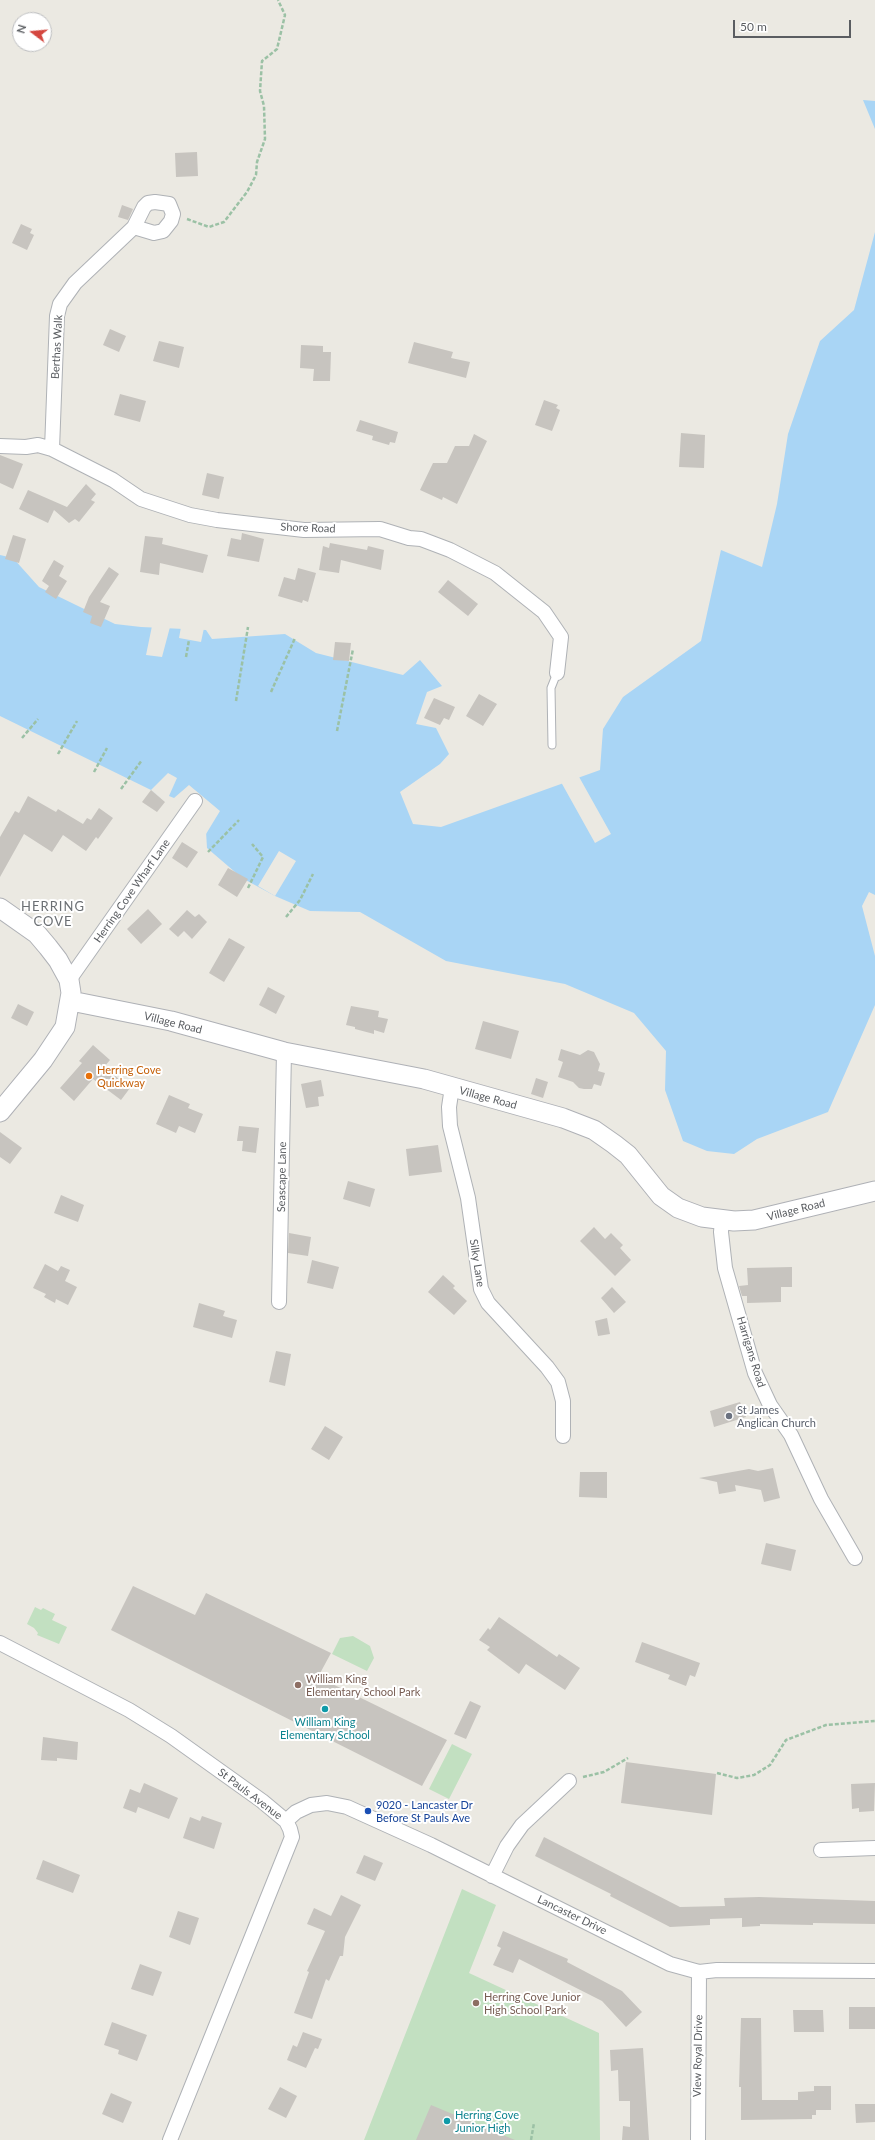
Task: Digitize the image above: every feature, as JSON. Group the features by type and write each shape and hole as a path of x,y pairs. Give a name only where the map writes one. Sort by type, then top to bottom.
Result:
{"street":[{"name":"Berthas Walk","path":"52,449 58,316 60,304 75,283 134,227 144,207 148,203 155,202 169,204 173,214"},
{"path":"134,227 154,233 163,231 171,221 173,214"},
{"name":"Shore Road","path":"0,446 26,447 38,445 52,449 113,480 141,499 190,515 217,520 304,530 380,528 409,538 421,539 450,550 494,573 544,612 562,637 557,673"},
{"name":"Herring Cove Wharf Lane","path":"69,980 195,801"},
{"path":"0,908 37,934 58,960 69,980 71,1001 65,1027 56,1041 0,1112"},
{"name":"Village Road","path":"71,1001 171,1021 284,1052 424,1079 563,1118 594,1130 628,1155 650,1185 669,1202 692,1214 722,1220 760,1219 875,1191"},
{"name":"Seascape Lane","path":"279,1302 284,1052"},
{"name":"Silky Lane","path":"452,1087 449,1107 450,1126 468,1198 481,1288 488,1303 547,1367 558,1382 563,1401 563,1436"},
{"name":"Harrigans Road","path":"722,1220 721,1232 725,1268 755,1373 770,1405 791,1435 821,1499 855,1558"},
{"name":"St Pauls Avenue","path":"0,1643 158,1727 262,1800 286,1821 290,1829 292,1837 170,2140"},
{"path":"492,1876 507,1846 522,1825 569,1781"},
{"name":"Lancaster Drive","path":"286,1821 296,1812 311,1806 327,1804 347,1807 428,1844 670,1964 699,1972 717,1970 875,1970"},
{"path":"821,1850 875,1848"},
{"name":"View Royal Drive","path":"698,2140 699,1972"}],"lane":[{"path":"552,745 551,688 557,673"}],"path":[{"path":"173,214 208,227 217,226 224,222 247,192 256,175 257,162 265,139 264,106 260,91 262,61 278,49 285,15 278,0"},
{"path":"236,701 248,627"},
{"path":"271,692 295,638"},
{"path":"186,657 188,640"},
{"path":"337,731 353,649"},
{"path":"22,738 38,719"},
{"path":"58,754 77,721"},
{"path":"94,772 107,748"},
{"path":"120,789 142,760"},
{"path":"208,852 239,820"},
{"path":"248,888 263,857 252,844"},
{"path":"286,917 300,900 313,874"},
{"path":"717,1773 737,1778 754,1775 770,1765 786,1740 826,1725 875,1721"},
{"path":"569,1781 604,1772 628,1758"},
{"path":"531,2140 534,2122"}],"green space":[{"path":"35,1607 41,1610 43,1608 55,1614 52,1620 67,1627 59,1644 37,1635 38,1633 34,1628 27,1624"},
{"path":"353,1636 370,1646 374,1658 367,1671 332,1654 340,1638"},
{"path":"452,1744 472,1754 449,1799 429,1789"},
{"name":"Herring Cove Junior High School Park","path":"462,1889 496,1905 469,1973 599,2033 600,2140 364,2140"}],"water":[{"path":"863,100 875,101 875,129"},
{"path":"875,232 875,895 869,892 862,906 875,956 875,1005 828,1112 757,1139 734,1154 707,1151 683,1141 665,1090 666,1051 634,1013 565,984 446,961 360,912 310,911 275,896 242,878 207,848 206,831 151,790 0,716 0,555 13,558 39,587 115,624 141,627 206,630 212,639 285,634 316,653 403,675 420,660 442,686 427,692 416,724 436,728 449,754 440,764 400,792 413,824 441,827 600,770 603,729 623,697 701,641 721,550 762,567 777,504 788,434 820,341 854,310"}],"pier":[{"path":"152,626 170,627 162,657 146,655"},
{"path":"181,627 204,628 201,642 179,638"},
{"path":"168,773 177,778 169,796 174,798 189,785 220,811 206,834 151,790"},
{"path":"578,775 611,834 595,843 561,782"},
{"path":"279,851 296,861 275,896 258,886"}],"building":[{"path":"197,152 198,176 176,177 175,153"},
{"path":"122,205 133,209 128,220 118,217"},
{"path":"21,224 32,229 30,233 34,235 27,250 12,243"},
{"path":"110,329 126,336 119,352 103,345"},
{"path":"159,341 184,347 179,368 153,361"},
{"path":"414,342 453,352 451,358 470,362 466,378 408,363"},
{"path":"301,345 323,346 323,352 331,352 330,381 313,381 314,369 300,368"},
{"path":"120,394 146,401 140,422 114,415"},
{"path":"544,400 558,405 556,408 560,410 552,431 535,425"},
{"path":"360,420 398,432 395,443 390,442 389,445 372,440 373,436 356,431"},
{"path":"681,433 705,435 704,468 679,467"},
{"path":"474,434 487,441 457,504 443,497 442,500 420,490 433,463 447,463 455,446 469,446"},
{"path":"0,455 23,464 13,489 0,483"},
{"path":"207,473 224,477 219,499 202,495"},
{"path":"86,484 96,494 91,500 95,502 79,522 75,519 69,523 54,510 48,523 19,509 28,490 67,507"},
{"path":"242,533 264,539 259,562 227,556 231,538 241,540"},
{"path":"13,535 26,539 19,563 5,559"},
{"path":"145,536 163,538 162,544 208,555 203,573 160,563 159,575 140,572"},
{"path":"330,543 367,550 368,546 384,550 381,570 341,560 339,573 319,570 323,546 329,548"},
{"path":"54,560 64,566 59,576 67,581 56,599 45,592 49,586 42,581"},
{"path":"109,567 119,574 100,602 110,606 101,627 90,623 92,616 83,612 89,597"},
{"path":"298,568 316,573 308,602 303,600 302,603 278,596 284,577 295,580"},
{"path":"448,580 478,604 468,616 438,592"},
{"path":"335,642 351,643 349,661 333,660"},
{"path":"479,694 497,704 483,726 466,716"},
{"path":"434,698 455,707 449,720 444,718 440,725 424,718"},
{"path":"151,790 165,802 157,812 142,802"},
{"path":"28,796 56,812 58,809 83,824 87,818 91,820 99,808 113,818 98,839 96,837 86,851 63,835 52,852 24,834 0,877 0,837 15,811 19,813"},
{"path":"182,842 198,852 187,868 172,858"},
{"path":"228,868 248,879 237,897 218,885"},
{"path":"148,909 162,924 141,944 127,929"},
{"path":"187,910 195,917 199,914 207,922 192,939 184,931 178,937 169,929"},
{"path":"229,938 245,947 224,982 209,973"},
{"path":"268,987 285,996 276,1014 259,1005"},
{"path":"18,1004 34,1012 27,1026 11,1018"},
{"path":"351,1006 379,1011 378,1017 388,1019 384,1033 374,1030 374,1034 346,1025"},
{"path":"483,1021 519,1031 511,1059 475,1049"},
{"path":"93,1045 110,1060 104,1067 130,1088 121,1100 93,1079 74,1101 60,1088 82,1063 79,1061"},
{"path":"561,1049 580,1055 588,1050 594,1052 600,1064 598,1071 605,1073 601,1086 594,1084 592,1089 579,1088 573,1082 558,1077 563,1062 558,1060"},
{"path":"536,1078 548,1082 543,1098 531,1094"},
{"path":"321,1080 324,1096 318,1097 319,1106 306,1108 301,1084"},
{"path":"169,1095 190,1104 188,1108 203,1114 195,1133 179,1126 176,1133 156,1124"},
{"path":"239,1126 259,1128 256,1153 242,1151 243,1141 237,1141"},
{"path":"0,1132 22,1148 10,1164 0,1157"},
{"path":"438,1145 442,1172 409,1176 406,1149"},
{"path":"348,1181 375,1189 370,1207 343,1199"},
{"path":"61,1195 84,1205 78,1222 54,1213"},
{"path":"594,1227 605,1239 611,1233 623,1245 620,1248 631,1260 615,1276 580,1241"},
{"path":"289,1233 311,1237 308,1256 288,1253"},
{"path":"312,1260 339,1267 333,1289 307,1283"},
{"path":"45,1264 58,1271 61,1266 70,1270 65,1281 77,1287 68,1305 56,1299 55,1303 44,1297 46,1294 33,1288"},
{"path":"792,1267 792,1287 781,1287 781,1302 747,1303 747,1296 742,1296 739,1286 748,1285 747,1268"},
{"path":"443,1275 455,1286 453,1288 467,1301 454,1315 428,1292"},
{"path":"612,1287 626,1302 614,1313 601,1298"},
{"path":"199,1303 225,1311 223,1316 237,1320 232,1338 193,1327"},
{"path":"607,1318 610,1334 598,1336 595,1321"},
{"path":"276,1351 291,1354 285,1386 269,1382"},
{"path":"740,1402 746,1417 714,1427 710,1411"},
{"path":"325,1426 343,1437 329,1460 311,1449"},
{"path":"773,1468 780,1498 764,1502 761,1490 735,1485 736,1491 719,1494 717,1482 699,1478 749,1469 758,1471"},
{"path":"580,1472 607,1472 607,1498 579,1497"},
{"path":"766,1543 796,1550 791,1571 761,1564"},
{"name":"William King Elementary School","path":"133,1586 195,1615 206,1593 331,1653 318,1677 447,1740 422,1786 111,1630"},
{"path":"499,1617 557,1657 559,1654 580,1668 565,1690 526,1664 519,1674 487,1650 490,1647 479,1640 488,1628 490,1630"},
{"path":"642,1642 700,1663 695,1677 690,1675 686,1686 668,1679 670,1675 635,1662"},
{"path":"470,1701 481,1706 466,1739 454,1734"},
{"path":"43,1737 78,1742 77,1760 57,1758 57,1761 41,1760"},
{"path":"626,1762 716,1774 712,1815 621,1803"},
{"path":"144,1783 178,1798 169,1819 138,1807 136,1813 123,1808 130,1789 140,1793"},
{"path":"875,1783 874,1811 859,1812 859,1808 852,1809 851,1784"},
{"path":"202,1816 222,1823 214,1849 183,1838 190,1817 200,1821"},
{"path":"544,1837 680,1907 725,1906 724,1898 759,1897 875,1901 875,1924 760,1924 760,1926 742,1927 742,1918 710,1919 710,1925 670,1927 610,1896 611,1894 535,1856"},
{"path":"364,1855 383,1863 375,1881 356,1873"},
{"path":"43,1860 80,1875 73,1893 36,1879"},
{"path":"341,1895 361,1905 345,1937 343,1956 340,1956 329,1981 326,1979 312,2019 294,2013 309,1972 307,1971 325,1931 307,1924 314,1908 331,1916"},
{"path":"178,1911 199,1918 190,1945 169,1937"},
{"path":"503,1931 568,1959 567,1962 622,1991 642,2012 626,2027 602,2001 519,1959 513,1973 493,1965 501,1948 497,1946"},
{"path":"140,1964 162,1972 153,1996 131,1989"},
{"path":"849,2007 875,2007 875,2029 849,2029"},
{"path":"793,2010 823,2010 824,2032 794,2032"},
{"path":"741,2018 761,2018 762,2100 798,2100 798,2092 814,2091 814,2086 831,2086 831,2110 816,2110 816,2115 812,2115 812,2119 741,2120 741,2087 739,2087"},
{"path":"112,2022 147,2035 137,2061 118,2054 119,2050 104,2045"},
{"path":"303,2032 322,2039 318,2049 315,2048 306,2068 287,2060 293,2045 297,2047"},
{"path":"643,2048 649,2140 622,2140 623,2126 630,2127 630,2101 619,2101 618,2070 611,2071 610,2050"},
{"path":"280,2087 297,2096 286,2118 268,2109"},
{"path":"111,2093 132,2102 123,2123 102,2114"},
{"path":"855,2104 875,2104 875,2122 856,2123"},
{"name":"Herring Cove Junior High","path":"431,2105 515,2140 416,2140"}],"place":[{"name":"Herring Cove Quickway","path":"89,1076"},
{"name":"St James Anglican Church","path":"729,1416"},
{"name":"William King Elementary School Park","path":"298,1685"},
{"name":"William King Elementary School","path":"325,1709"},
{"name":"9020 - Lancaster Dr Before St Pauls Ave","path":"368,1811"},
{"name":"Herring Cove Junior High School Park","path":"476,2003"},
{"name":"Herring Cove Junior High","path":"447,2121"}],"district":[{"name":"HERRING COVE","path":"53,914"}]}
